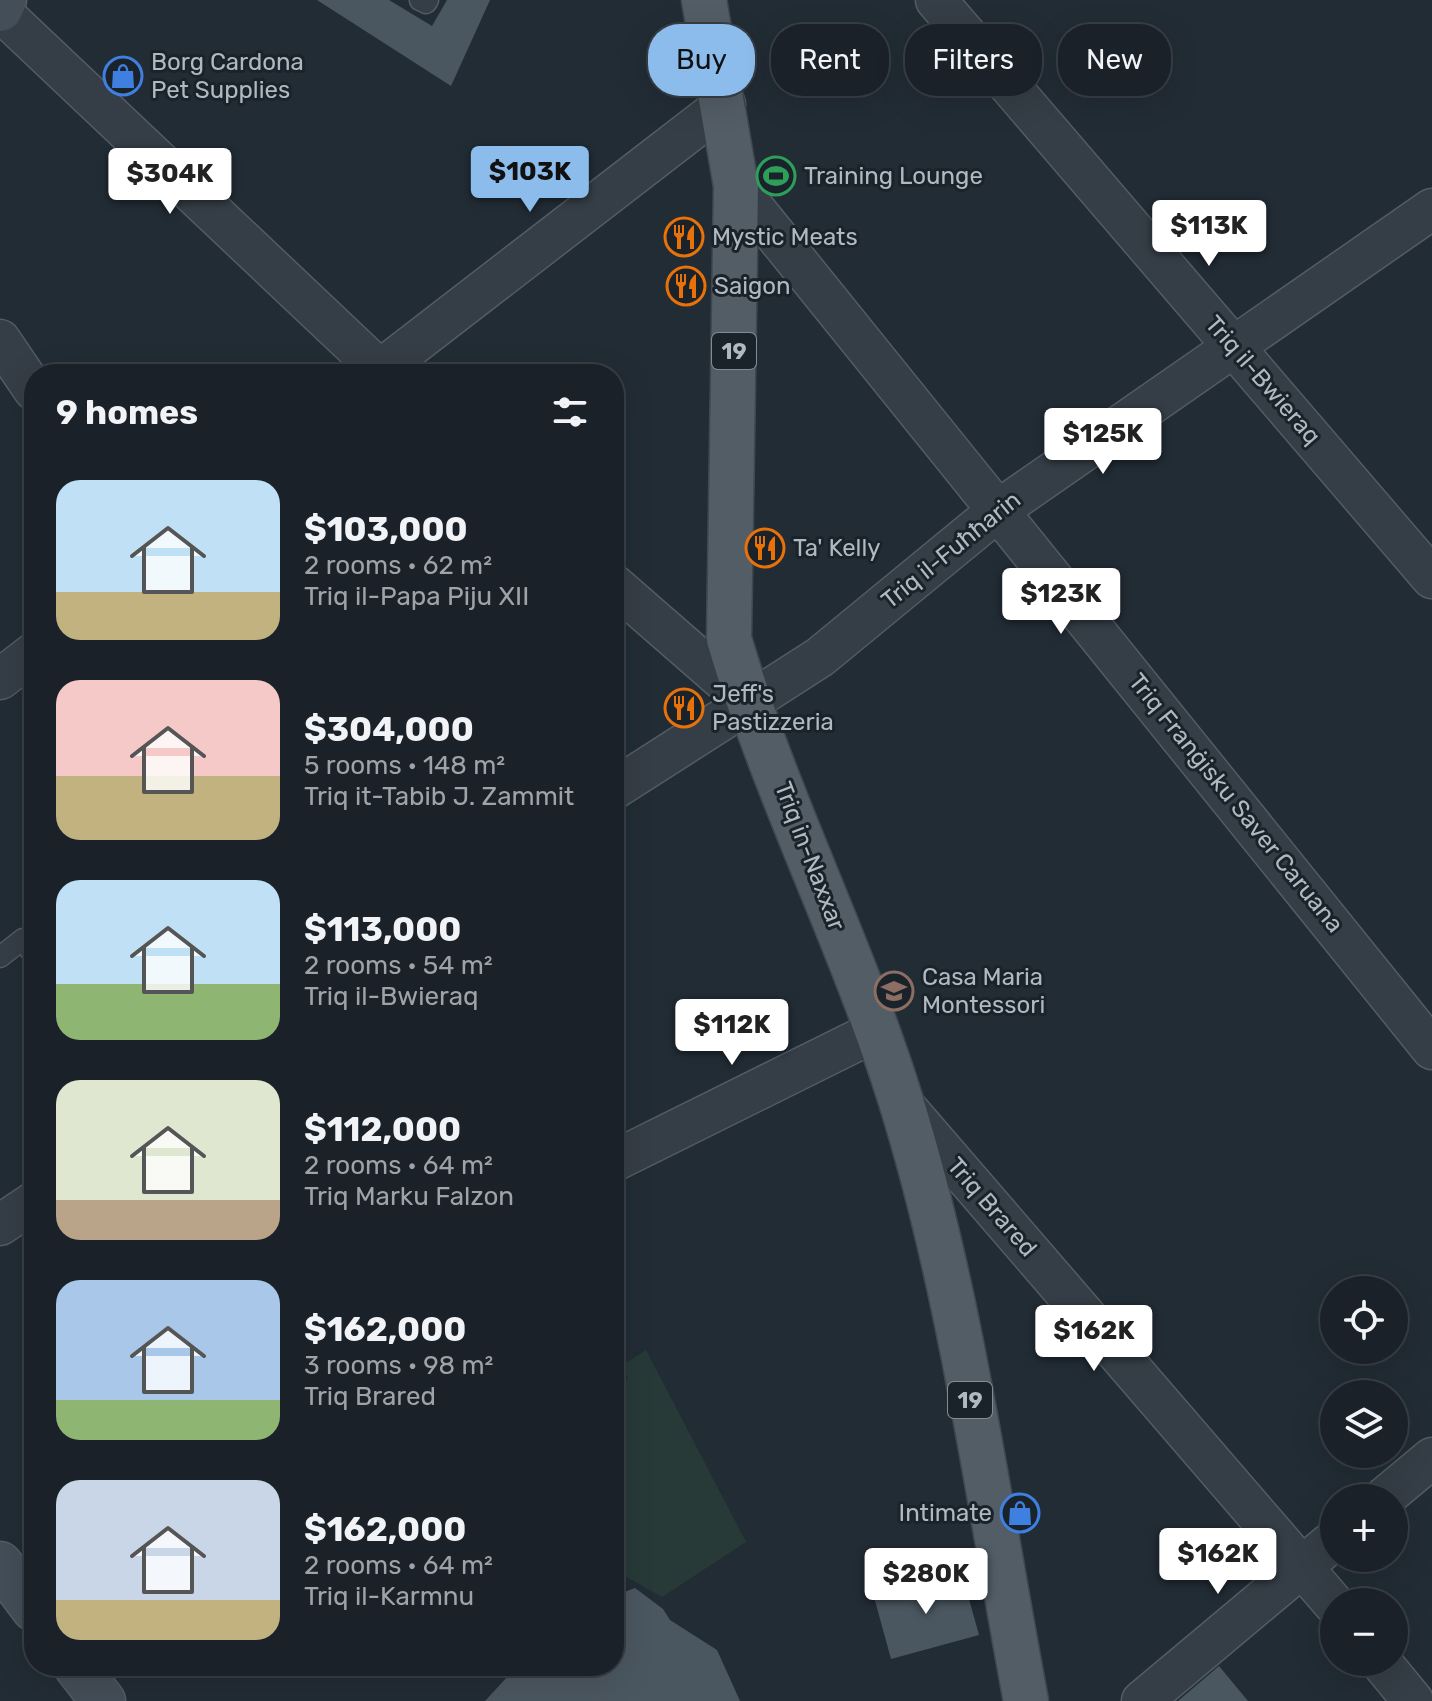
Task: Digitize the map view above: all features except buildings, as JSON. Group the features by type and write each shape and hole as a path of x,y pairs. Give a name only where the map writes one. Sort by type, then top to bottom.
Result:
{"main road":[{"path":"0,10 4,0"},
{"name":"Triq in-Naxxar","path":"704,0 725,104 736,186 729,639 747,701 878,1030 901,1102 952,1304 1026,1701"},
{"path":"0,1564 24,1596"},
{"path":"84,1676 103,1701"}],"street":[{"name":"Triq il-Bwieraq","path":"936,0 1432,578"},
{"path":"0,10 370,364"},
{"path":"391,364 725,104"},
{"name":"Triq Franġisku Saver Caruana","path":"736,186 1000,509 1432,1049"},
{"name":"Triq il-Fuħħarin","path":"624,782 820,657 1000,509 1432,209"},
{"path":"0,340 24,375"},
{"path":"624,594 747,701"},
{"path":"0,679 24,661"},
{"path":"624,1156 878,1030"},
{"name":"Triq Brared","path":"901,1102 1321,1588"},
{"path":"0,1225 24,1209"},
{"path":"1401,1484 1432,1458"},
{"path":"1142,1701 1320,1552"},
{"path":"1392,1676 1413,1701"}],"lane":[{"path":"420,0 426,3 428,0"},
{"path":"0,957 24,941"}],"green space":[{"path":"646,1350 746,1542 662,1597 624,1576 624,1380 628,1378 624,1364"}],"place":[{"name":"Borg Cardona Pet Supplies","path":"123,76"},
{"name":"Training Lounge","path":"776,176"},
{"name":"Mystic Meats","path":"684,237"},
{"name":"Saigon","path":"686,286"},
{"name":"Ta' Kelly","path":"765,548"},
{"name":"Jeff's Pastizzeria","path":"684,708"},
{"name":"Casa Maria Montessori","path":"894,991"},
{"name":"Intimate","path":"1020,1513"}]}
